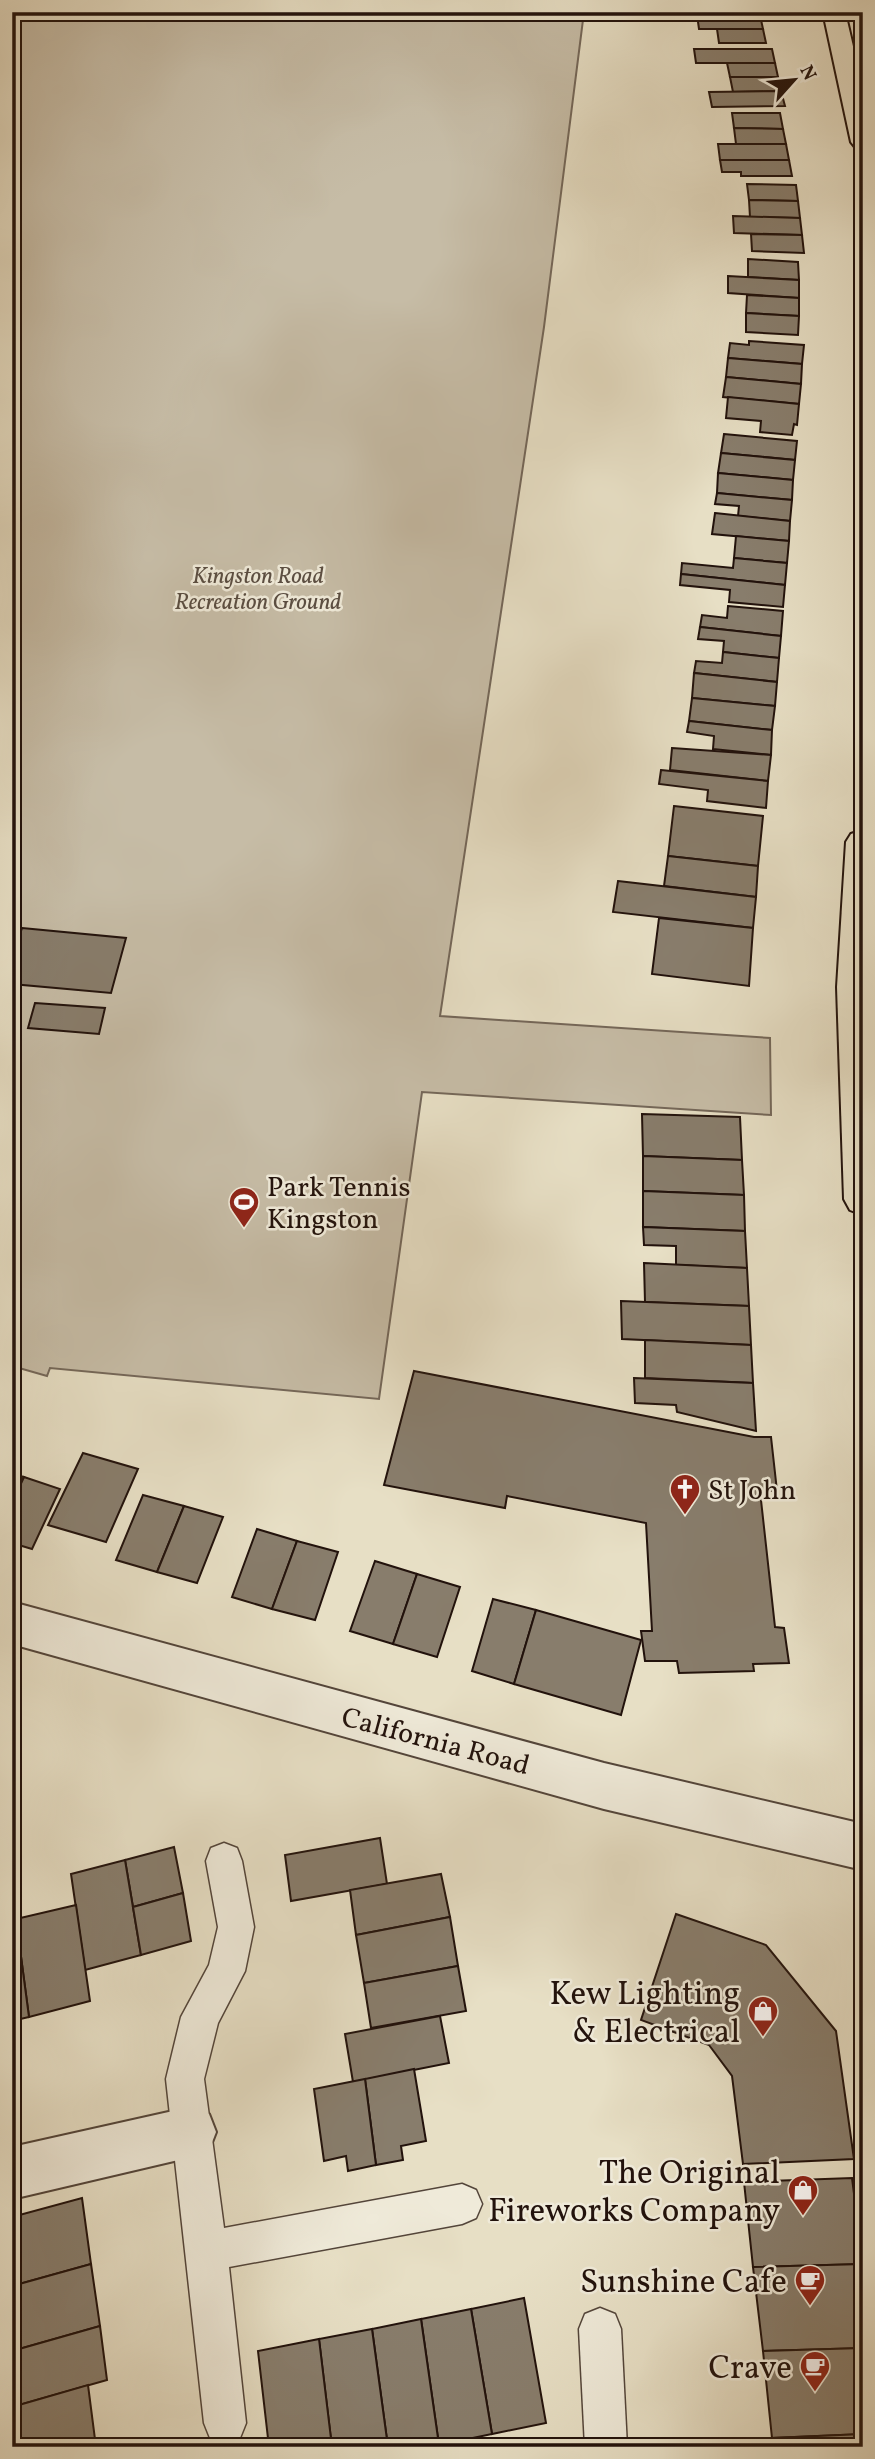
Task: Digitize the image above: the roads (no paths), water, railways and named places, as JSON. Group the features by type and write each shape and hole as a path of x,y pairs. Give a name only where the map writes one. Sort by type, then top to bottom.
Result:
{"main road":[{"path":"834,12 863,142"},
{"path":"863,842 855,987 863,1199"}],"street":[{"name":"California Road","path":"21,1636 604,1786 863,1847"},
{"path":"12,2173 191,2132"}],"lane":[{"path":"224,1861 236,1927 226,1971 200,2017 185,2080 225,2423"},
{"path":"207,2251 462,2204"},
{"path":"600,2329 606,2447"}],"place":[{"name":"Park Tennis Kingston","path":"244,1229"},
{"name":"St John","path":"685,1516"},
{"name":"Kew Lighting & Electrical","path":"763,2038"},
{"name":"The Original Fireworks Company","path":"803,2217"},
{"name":"Sunshine Cafe","path":"810,2307"},
{"name":"Crave","path":"815,2393"}],"park label":[{"name":"Kingston Road Recreation Ground","path":"258,588"}]}
